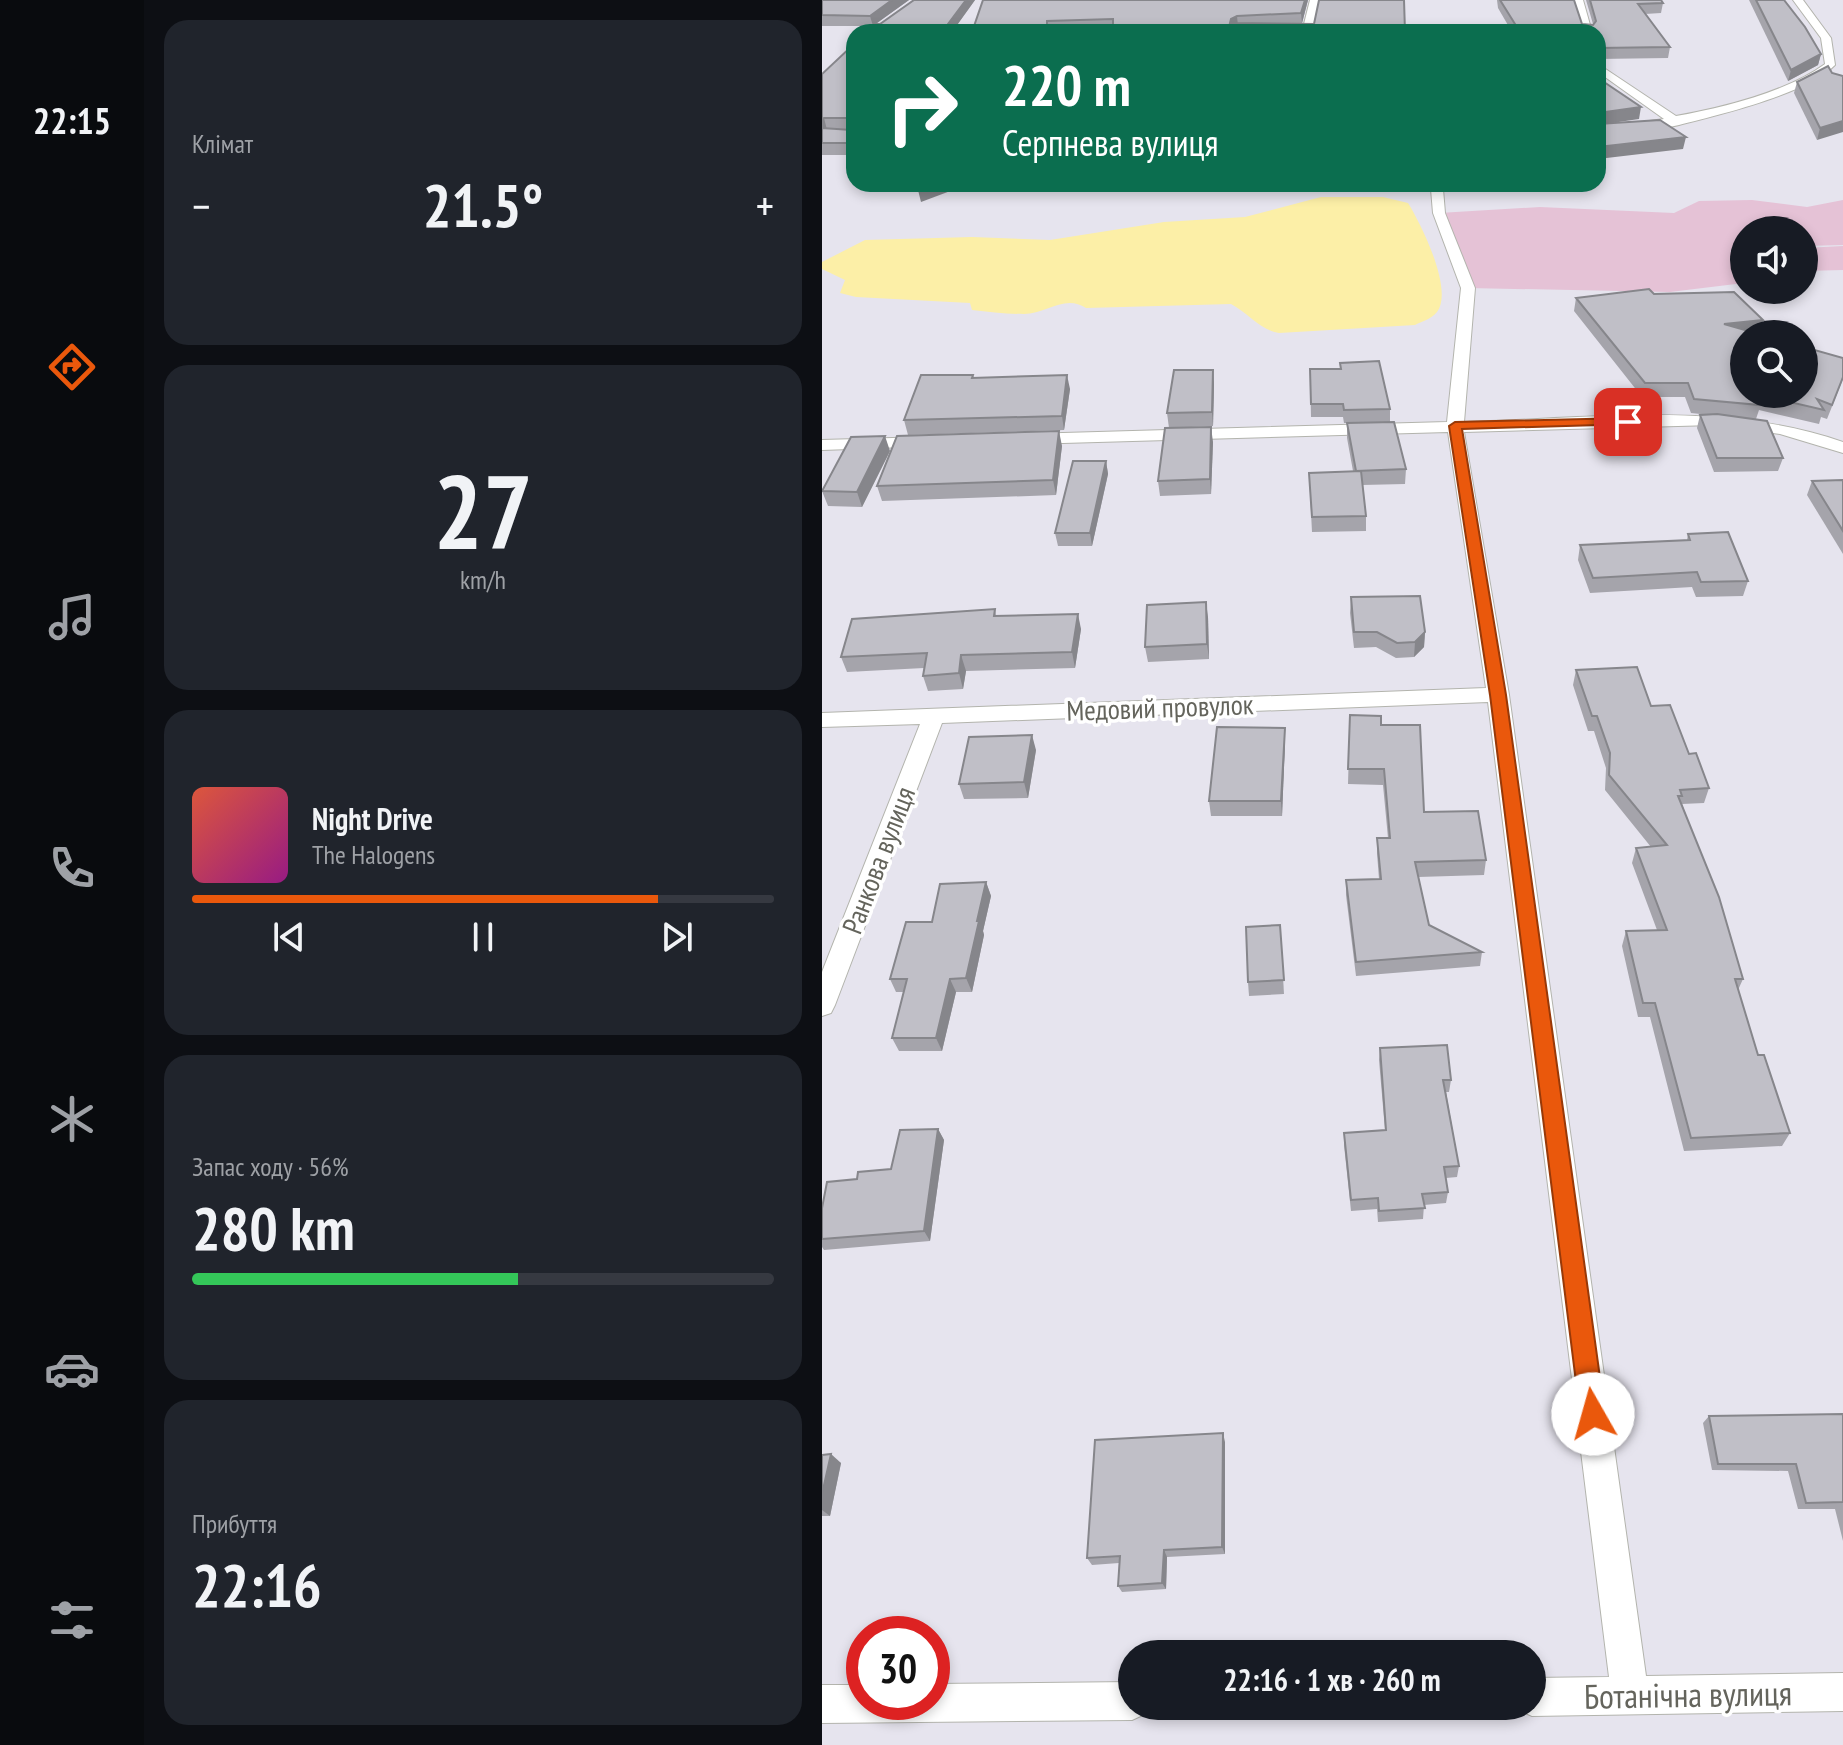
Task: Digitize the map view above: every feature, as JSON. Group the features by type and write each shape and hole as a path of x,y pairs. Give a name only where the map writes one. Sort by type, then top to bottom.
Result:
{"street":[{"path":"1309,24 1315,0"},
{"path":"1578,0 1585,24"},
{"path":"1606,130 1676,122 1715,113 1816,77 1830,65 1832,52 1824,30 1798,0"},
{"path":"1606,73 1676,122"},
{"path":"1437,192 1439,213 1468,288 1455,426 1498,695 1630,1696"},
{"path":"1012,439 1714,420 1760,423 1803,433 1843,448"},
{"path":"822,445 949,441"},
{"name":"Медовий провулок","path":"822,720 1498,695"},
{"name":"Ранкова вулиця","path":"822,1005 934,715"},
{"name":"Ботанічна вулиця","path":"1546,1697 1843,1692"},
{"path":"822,1704 1118,1701"}],"shaded area":[{"path":"1321,197 1383,197 1408,203 1439,273 1441,302 1435,314 1415,325 1279,333 1266,328 1231,304 1086,308 1071,303 1032,313 1005,313 972,310 970,303 856,297 840,293 845,280 822,269 822,262 865,240 972,237 1050,240 1164,222 1245,217"},
{"path":"1752,200 1807,207 1843,200 1843,245 1818,246 1818,216 1730,216 1730,285 1670,292 1468,288 1439,213 1540,207 1674,213 1699,201"},
{"path":"1843,246 1843,270 1818,271 1818,247"}],"building":[{"path":"822,0 892,0 870,16 822,15"},
{"path":"914,0 966,0 948,24 880,24"},
{"path":"983,0 1305,0 1301,13 1237,16 1230,23 1314,24 1113,24 1113,19 1047,21 1047,24 975,24"},
{"path":"1319,0 1404,0 1405,24 1314,24"},
{"path":"1500,0 1574,0 1582,24 1515,24"},
{"path":"1590,0 1661,0 1663,3 1638,4 1670,47 1606,48 1606,24 1594,24 1596,21"},
{"path":"1756,0 1784,0 1821,54 1791,70"},
{"path":"846,52 846,118 822,120 822,74"},
{"path":"1828,66 1832,73 1843,76 1843,121 1820,128 1797,82"},
{"path":"1606,83 1641,107 1606,112"},
{"path":"1660,120 1686,137 1606,146 1606,123"},
{"path":"822,128 846,130 846,143 822,143"},
{"path":"1649,289 1654,294 1730,292 1730,304 1746,304 1763,320 1730,320 1730,323 1724,324 1730,326 1730,402 1694,399 1688,383 1645,383 1576,298"},
{"path":"1818,351 1843,358 1843,377 1832,405 1818,399"},
{"path":"1379,361 1390,409 1344,410 1343,404 1311,404 1310,369 1341,369 1340,363"},
{"path":"1174,370 1213,370 1212,412 1167,413"},
{"path":"921,375 973,375 972,378 1067,375 1062,416 904,420"},
{"path":"1717,414 1767,421 1783,458 1717,458 1700,415"},
{"path":"1394,422 1406,469 1356,471 1347,423"},
{"path":"1211,427 1210,479 1158,481 1165,428"},
{"path":"1059,431 1053,480 877,486 897,436"},
{"path":"885,436 857,492 822,491 851,437"},
{"path":"1073,461 1106,461 1090,533 1055,533"},
{"path":"1361,471 1366,516 1312,517 1309,473"},
{"path":"1843,480 1843,531 1812,481"},
{"path":"1728,532 1748,581 1701,582 1697,572 1593,578 1580,545 1690,540 1688,534"},
{"path":"1420,596 1425,632 1415,642 1397,643 1377,632 1354,632 1351,597"},
{"path":"1206,602 1207,644 1145,647 1147,605"},
{"path":"995,609 994,616 1078,614 1072,652 961,655 959,673 923,676 927,653 841,657 852,619"},
{"path":"1637,667 1651,706 1670,705 1689,754 1696,753 1709,788 1680,790 1682,796 1678,796 1719,897 1743,979 1735,979 1758,1055 1764,1055 1790,1133 1691,1138 1655,1003 1643,1003 1626,931 1667,930 1636,848 1667,845 1609,775 1610,753 1597,716 1592,716 1576,670"},
{"path":"1350,715 1381,716 1381,725 1420,725 1424,812 1478,811 1486,860 1415,862 1429,925 1482,952 1356,962 1346,880 1381,879 1377,838 1390,838 1384,769 1348,769"},
{"path":"1217,727 1285,728 1281,801 1209,801"},
{"path":"1032,735 1024,782 959,784 969,737"},
{"path":"986,882 966,978 950,979 936,1038 892,1038 907,979 890,979 906,922 932,922 940,884"},
{"path":"1280,925 1284,980 1248,982 1246,927"},
{"path":"1447,1045 1451,1080 1443,1080 1459,1166 1444,1167 1448,1192 1422,1194 1425,1208 1379,1211 1378,1198 1351,1200 1344,1133 1386,1130 1380,1048"},
{"path":"938,1129 924,1231 822,1239 822,1208 827,1182 857,1179 858,1172 891,1169 900,1130"},
{"path":"1843,1414 1843,1502 1806,1503 1796,1464 1718,1464 1709,1416"},
{"path":"1223,1433 1222,1547 1164,1550 1162,1583 1118,1586 1120,1556 1087,1558 1095,1440"},
{"path":"831,1454 822,1494 822,1455"}],"route":[{"path":"1593,1414 1498,695 1455,426 1628,422"}]}
